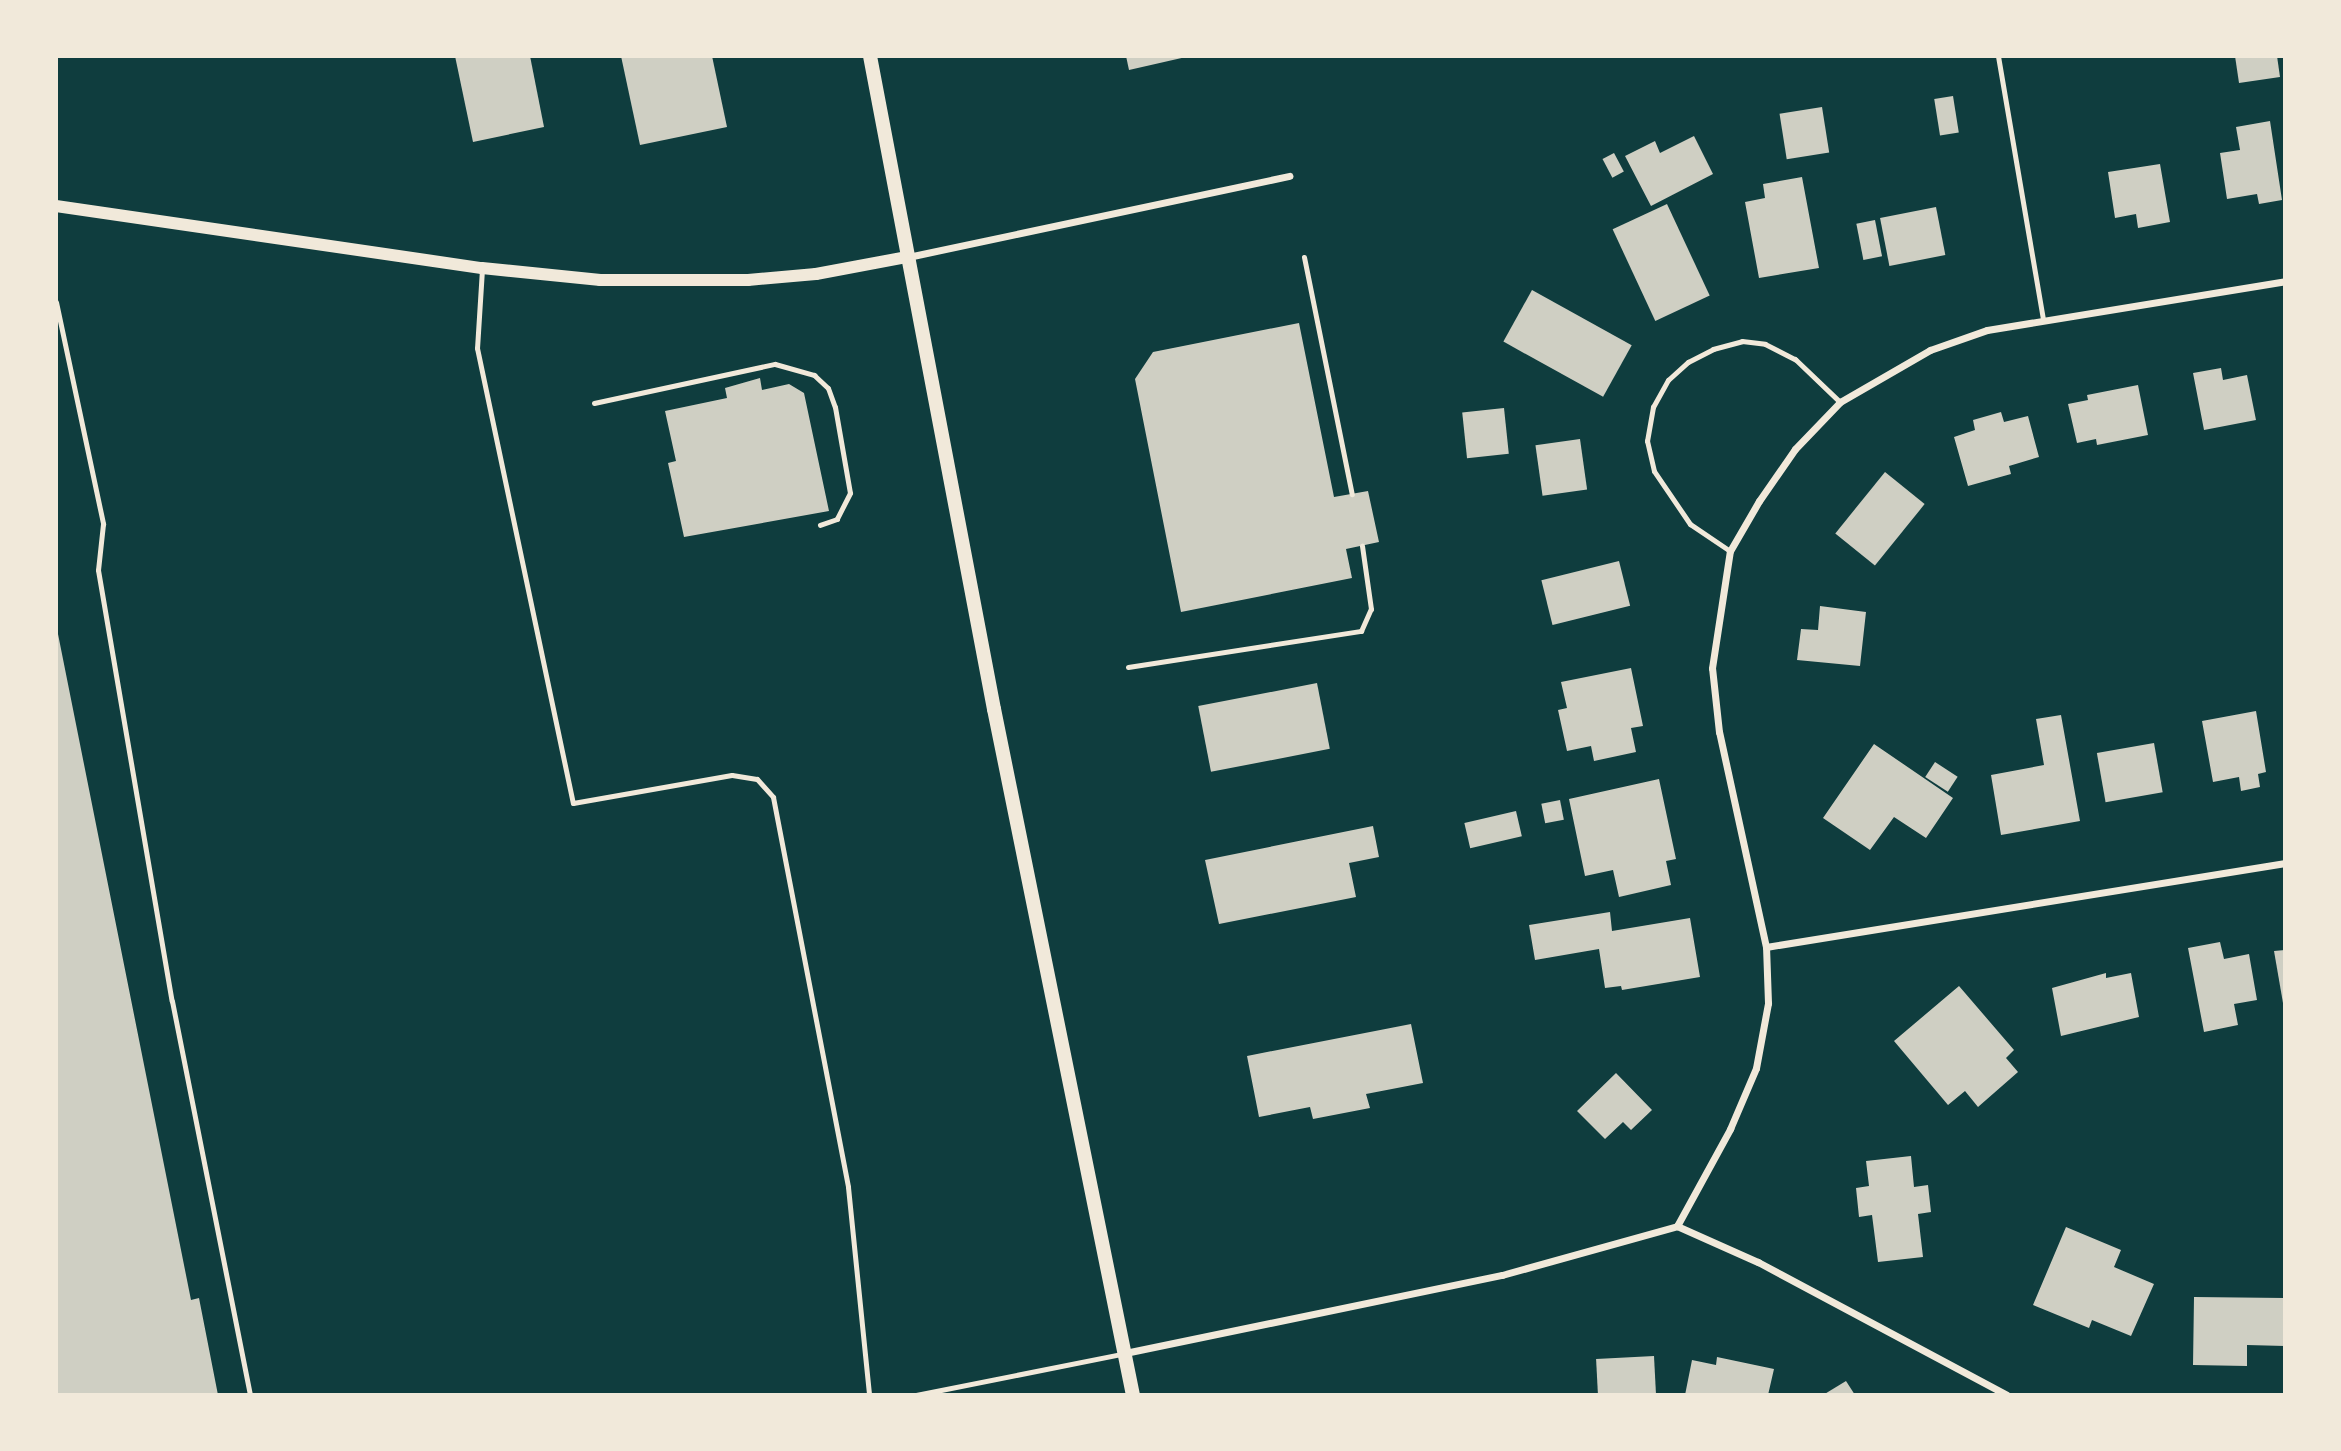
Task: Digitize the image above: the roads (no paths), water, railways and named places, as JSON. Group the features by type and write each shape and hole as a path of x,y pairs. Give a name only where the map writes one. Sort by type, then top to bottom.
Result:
{"main road":[{"path":"870,56 907,257 1133,1395"}],"street":[{"path":"56,206 482,268 600,280 748,280 816,274 907,257 1067,226 1290,176"},
{"path":"1676,1226 1730,1129 1756,1068 1768,1003 1766,947 1719,732 1712,668 1730,551 1795,449 1840,402 1930,350 1987,330 2285,281"},
{"path":"1766,947 2285,863"},
{"path":"1125,1353 1515,1272 1676,1226 1758,1262 2007,1395"}],"lane":[{"path":"1998,56 2043,320"},
{"path":"1304,257 1352,494"},
{"path":"482,268 477,348 572,803 732,775 757,779 773,797 848,1187 869,1395"},
{"path":"56,302 103,524 98,570 169,987 250,1395"},
{"path":"1730,551 1690,524 1654,471 1647,441 1653,407 1668,380 1688,362 1713,349 1742,341 1765,344 1795,359 1840,402"},
{"path":"594,403 775,364 814,374 828,388 835,407 850,493 837,519 820,525"},
{"path":"1128,667 1361,631 1371,609 1362,545"},
{"path":"916,1395 1125,1353"}]}
